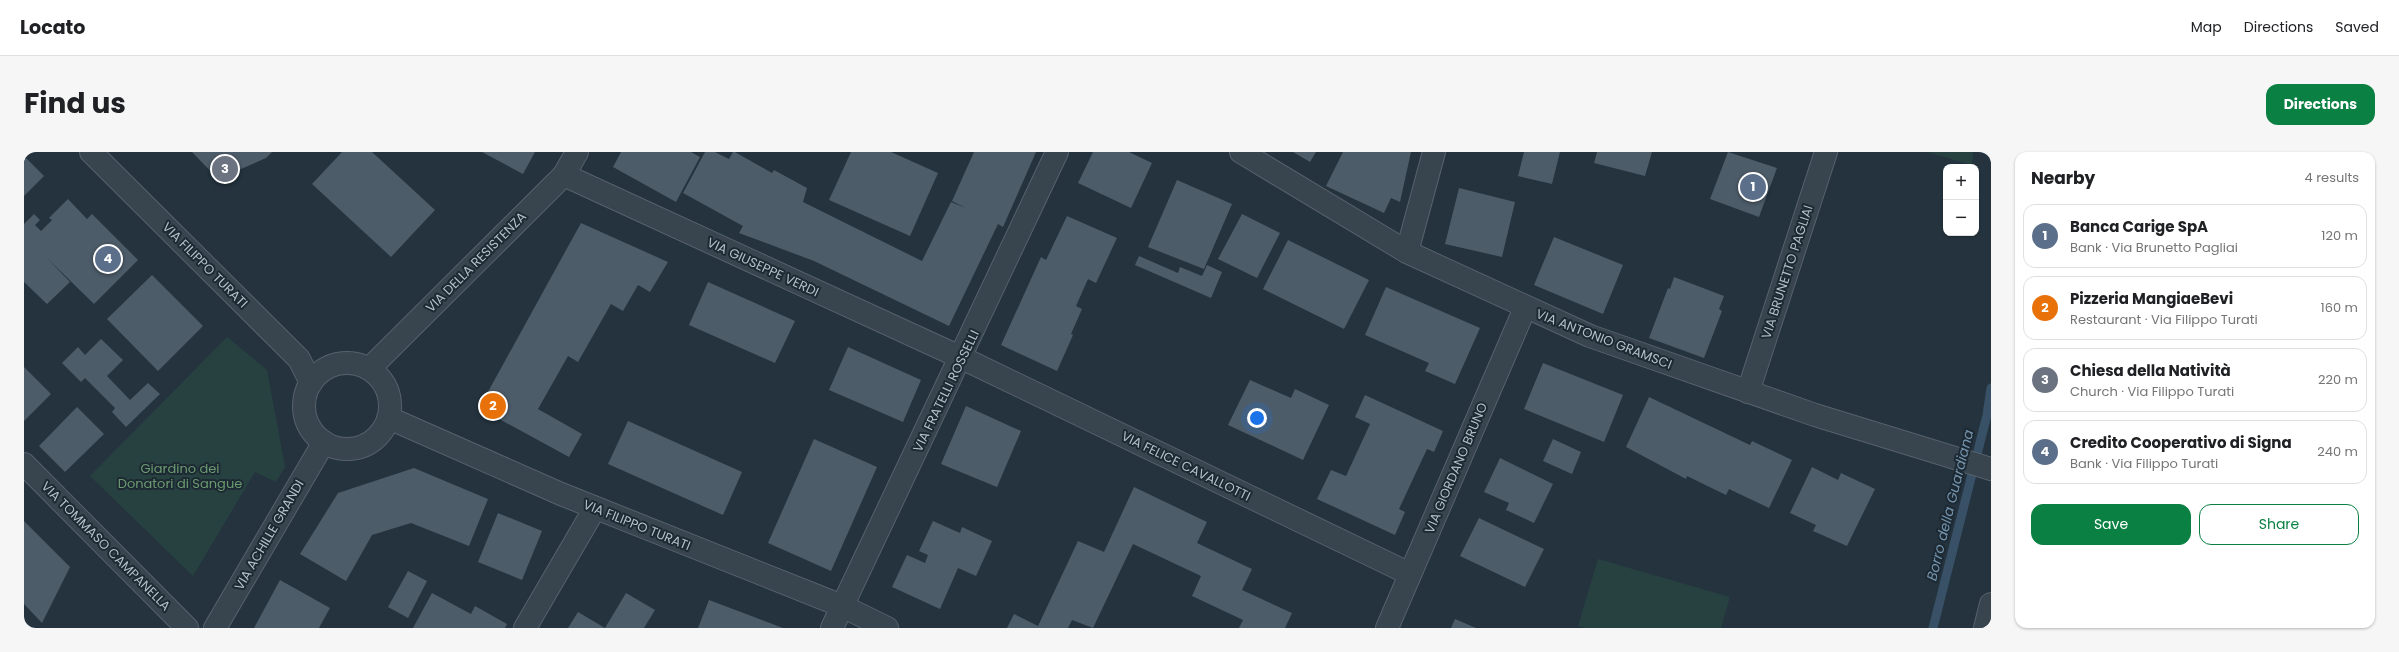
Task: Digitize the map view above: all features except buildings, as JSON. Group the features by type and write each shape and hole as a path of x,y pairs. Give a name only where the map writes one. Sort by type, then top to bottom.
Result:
{"street":[{"name":"VIA FILIPPO TURATI","path":"91,152 299,359 311,383"},
{"name":"VIA DELLA RESISTENZA","path":"370,368 564,175 577,152"},
{"name":"VIA FRATELLI ROSSELLI","path":"832,628 962,358 1057,152"},
{"name":"VIA ANTONIO GRAMSCI","path":"1241,152 1407,252 1525,308 1590,336 1748,392 1991,469"},
{"path":"1407,252 1434,152"},
{"name":"VIA BRUNETTO PAGLIAI","path":"1748,392 1826,152"},
{"name":"VIA GIUSEPPE VERDI","path":"564,175 962,358"},
{"name":"VIA GIORDANO BRUNO","path":"1387,628 1525,308"},
{"name":"VIA FELICE CAVALLOTTI","path":"962,358 1410,574"},
{"path":"345,362 370,368 381,378 388,390 391,404 389,418 383,431 374,440 362,446 349,449 336,447 324,442 314,433 307,421 304,408 305,395 311,383 320,372 331,365 345,362"},
{"name":"VIA FILIPPO TURATI","path":"389,418 595,508 842,606 887,628"},
{"name":"VIA ACHILLE GRANDI","path":"215,628 324,442"},
{"name":"VIA TOMMASO CAMPANELLA","path":"24,464 187,628"},
{"path":"524,628 595,508"},
{"path":"1985,628 1991,604"}],"green space":[{"path":"1927,152 1973,152 1972,164"},
{"name":"Giardino dei Donatori di Sangue","path":"227,337 267,370 285,467 276,482 255,472 193,576 90,476"},
{"path":"1598,559 1730,597 1721,628 1585,628 1578,626"}],"waterway":[{"name":"Borro della Guardiana","path":"1933,628 1987,415 1991,388"}],"place":[{"name":"Chiesa della Natività","path":"225,169"},
{"name":"Banca Carige SpA","path":"1753,187"},
{"name":"Credito Cooperativo di Signa","path":"108,259"},
{"name":"Pizzeria MangiaeBevi","path":"493,406"}]}
